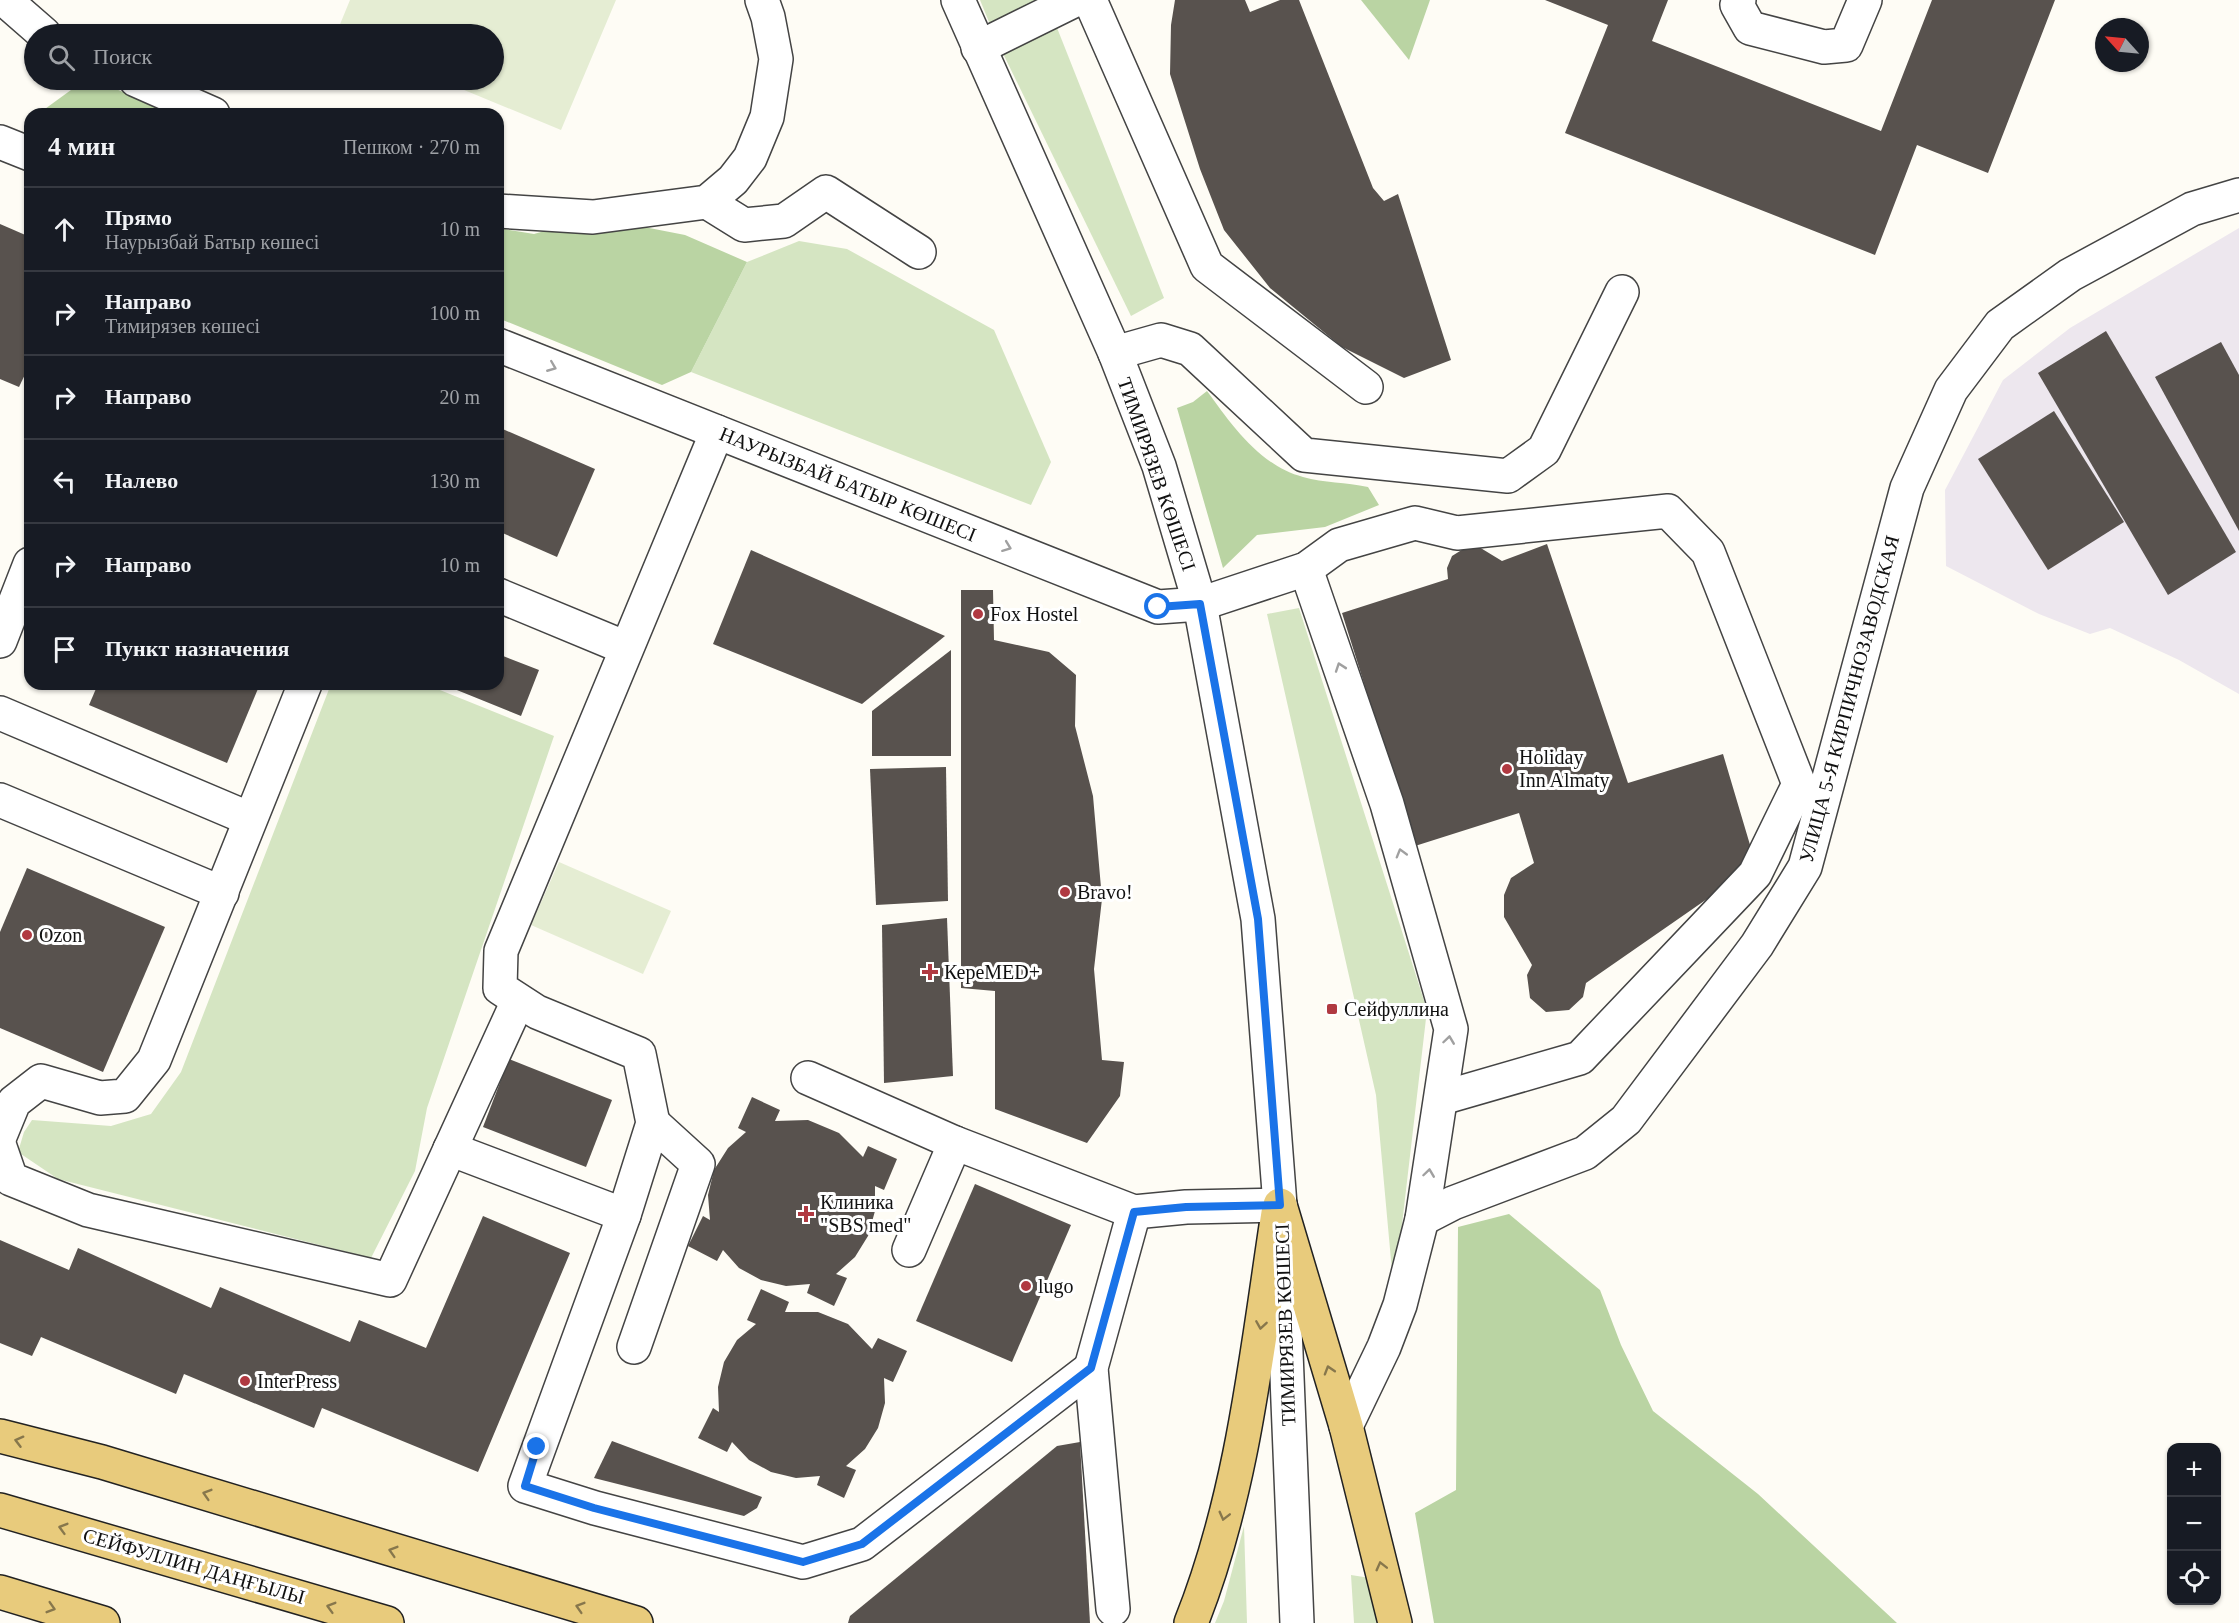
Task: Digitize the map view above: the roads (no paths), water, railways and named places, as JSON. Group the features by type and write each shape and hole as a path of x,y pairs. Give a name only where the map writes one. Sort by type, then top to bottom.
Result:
{"main road":[{"path":"1280,1205 1346,1426 1395,1623"},
{"path":"1191,1623 1210,1575 1246,1427 1280,1205"},
{"path":"0,1436 102,1462 636,1623"},
{"name":"СЕЙФУЛЛИН ДАҢҒЫЛЫ","path":"0,1510 387,1623"},
{"path":"0,1592 103,1623"}],"street":[{"path":"5,0 33,24"},
{"path":"504,211 593,217 707,202 733,180 750,158 766,117 776,59 768,17 762,0"},
{"name":"ТИМИРЯЗЕВ КӨШЕСІ","path":"958,0 1115,353 1159,466 1200,604 1258,919 1280,1205 1297,1623"},
{"path":"978,48 1075,0"},
{"path":"1090,0 1208,266 1366,387"},
{"path":"1739,0 1737,5 1750,28 1824,47 1846,45 1865,0"},
{"path":"159,90 199,108"},
{"path":"0,142 24,152"},
{"path":"707,202 744,225 784,221 826,192 919,252"},
{"name":"УЛИЦА 5-Я КИРПИЧНОЗАВОДСКАЯ","path":"1422,1219 1463,1199 1585,1153 1626,1120 1757,945 1805,867 1907,488 1951,390 2000,325 2070,275 2192,209 2239,195"},
{"path":"1115,353 1161,340 1190,349 1304,454 1508,476 1544,450 1622,292"},
{"name":"НАУРЫЗБАЙ БАТЫР КӨШЕСІ","path":"504,347 1158,607 1200,604 1306,569 1339,545 1415,523 1456,533 1668,511 1708,552 1799,784 1755,874 1580,1058 1442,1098"},
{"path":"717,432 501,951 500,988 537,1012 639,1054 653,1123 624,1215 525,1486 594,1508 803,1562 862,1544 1091,1368"},
{"path":"1306,569 1387,804 1451,1029 1422,1219 1396,1315 1346,1426"},
{"path":"0,641 24,579"},
{"path":"504,598 626,648"},
{"path":"0,1136 14,1102 41,1081 100,1098 125,1096 154,1060 303,690"},
{"path":"0,712 250,819"},
{"path":"0,800 222,893"},
{"path":"0,1147 11,1179 88,1210 390,1280 518,1000"},
{"path":"808,1078 955,1143 1134,1212 1186,1207 1280,1205"},
{"path":"634,1347 698,1164 653,1123"},
{"path":"909,1250 955,1143"},
{"path":"450,1149 624,1215"},
{"path":"1113,1609 1091,1368 1134,1212"}],"place":[{"name":"Fox Hostel","path":"978,614"},
{"name":"Holiday Inn Almaty","path":"1507,769"},
{"name":"Bravo!","path":"1065,892"},
{"name":"Ozon","path":"27,935"},
{"name":"КереMED+","path":"930,972"},
{"name":"Сейфуллина","path":"1332,1009"},
{"name":"Клиника \"SBS med\"","path":"806,1214"},
{"name":"lugo","path":"1026,1286"},
{"name":"InterPress","path":"245,1381"}]}
